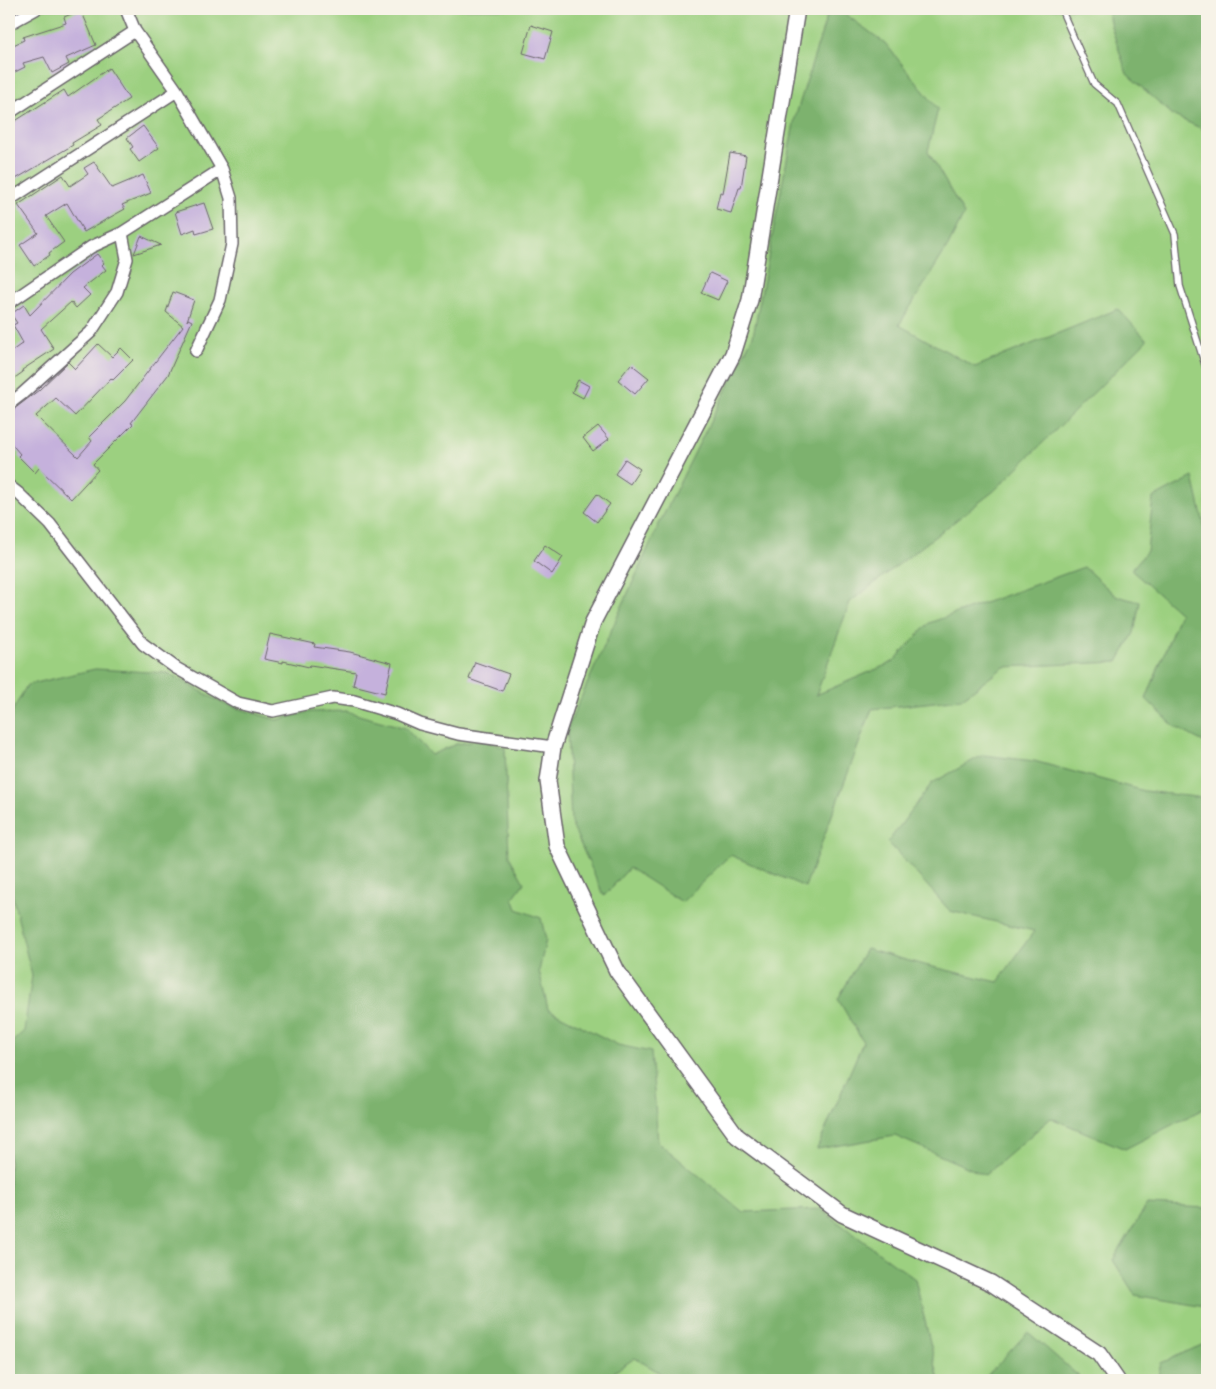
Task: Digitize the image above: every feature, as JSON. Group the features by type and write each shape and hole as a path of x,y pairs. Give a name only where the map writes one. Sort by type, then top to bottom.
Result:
{"street":[{"path":"9,24 36,9"},
{"path":"126,9 135,30 177,92 222,169 231,198 232,244 220,300 196,351"},
{"path":"797,9 750,300 733,354 592,622 553,747 548,781 557,846 617,971 737,1136 842,1214 990,1283 1099,1354 1117,1380"},
{"path":"9,112 135,30"},
{"path":"9,200 177,92"},
{"path":"9,303 91,246 122,233 222,169"},
{"path":"9,404 91,332 117,292 127,259 122,233"},
{"path":"9,486 50,524 143,644 176,668 238,703 273,711 333,698 354,701 397,714 420,724 458,734 553,747"}],"lane":[{"path":"1061,9 1094,84 1118,104 1175,234 1180,286 1207,371"}],"green space":[{"path":"9,9 1207,9 1207,1380 9,1380"},
{"path":"829,9 838,9 885,43 938,109 928,151 964,214 948,246 899,325 975,367 1118,309 1147,340 994,491 850,602 816,695 893,662 929,623 1084,567 1116,596 1140,602 1134,633 1118,662 1004,667 961,699 872,709 805,887 730,855 682,902 629,868 604,896 571,823 567,729 658,526 753,336 795,118"},
{"path":"1107,9 1207,9 1207,131 1174,116 1127,74"},
{"path":"1193,477 1207,537 1207,744 1175,727 1146,699 1180,613 1131,570 1147,551 1153,498"},
{"path":"95,669 168,673 224,704 277,720 309,712 347,711 406,728 431,755 456,744 483,740 505,748 509,856 524,883 513,898 517,909 541,918 546,940 539,971 548,1009 618,1045 651,1052 658,1142 743,1212 820,1209 915,1279 939,1380 672,1380 635,1358 614,1372 620,1380 9,1380 9,1045 24,1031 32,976 9,882 9,717 27,685"},
{"path":"983,755 1034,761 1144,791 1207,797 1207,1107 1125,1149 1051,1118 985,1175 895,1136 817,1149 863,1042 838,999 866,949 998,982 1034,931 950,911 888,842 932,783"},
{"path":"1147,1205 1207,1208 1207,1380 1157,1380 1161,1363 1204,1344 1205,1307 1135,1295 1113,1260"},
{"path":"1028,1332 1083,1380 983,1380"}],"building":[{"path":"81,10 96,45 66,58 69,64 52,73 44,57 23,63 25,67 9,75 9,47 24,40 23,37 66,23 64,17"},
{"path":"531,25 553,32 545,59 523,53"},
{"path":"109,68 129,99 98,119 102,125 72,143 73,145 9,183 9,125 64,90 68,97"},
{"path":"143,126 159,148 139,162 130,149 133,147 127,138"},
{"path":"730,153 746,156 741,188 739,188 731,213 716,209 720,192 723,193"},
{"path":"94,162 112,188 143,175 151,193 122,205 125,209 84,232 67,203 46,216 64,242 34,266 20,245 38,233 18,205 63,175 70,186 88,174 84,168"},
{"path":"204,203 213,229 196,234 195,229 182,234 175,212"},
{"path":"141,236 161,245 134,254"},
{"path":"97,254 104,263 102,265 106,270 83,288 90,295 76,308 71,302 41,329 54,349 22,370 23,372 9,382 9,353 23,343 13,325 17,323 11,314 24,305 30,315 70,274"},
{"path":"710,273 727,281 718,300 701,293"},
{"path":"173,292 194,300 187,321 188,319 192,321 168,375 131,423 133,424 93,464 98,470 71,499 39,468 35,473 18,456 20,454 9,441 9,413 39,390 68,362 75,369 98,344 112,357 121,348 133,360 113,380 111,378 75,416 56,398 36,416 78,457 92,441 89,437 125,401 183,326 166,312"},
{"path":"631,364 649,378 635,394 618,380"},
{"path":"578,380 589,386 583,398 572,392"},
{"path":"598,426 609,439 593,451 583,438"},
{"path":"625,459 640,469 630,484 615,474"},
{"path":"597,494 610,504 597,522 584,512"},
{"path":"545,545 563,557 552,574 534,561"},
{"path":"270,634 315,644 314,647 350,652 392,663 385,693 353,685 356,672 310,665 309,667 264,659"},
{"path":"475,662 509,674 502,691 469,679"}]}
